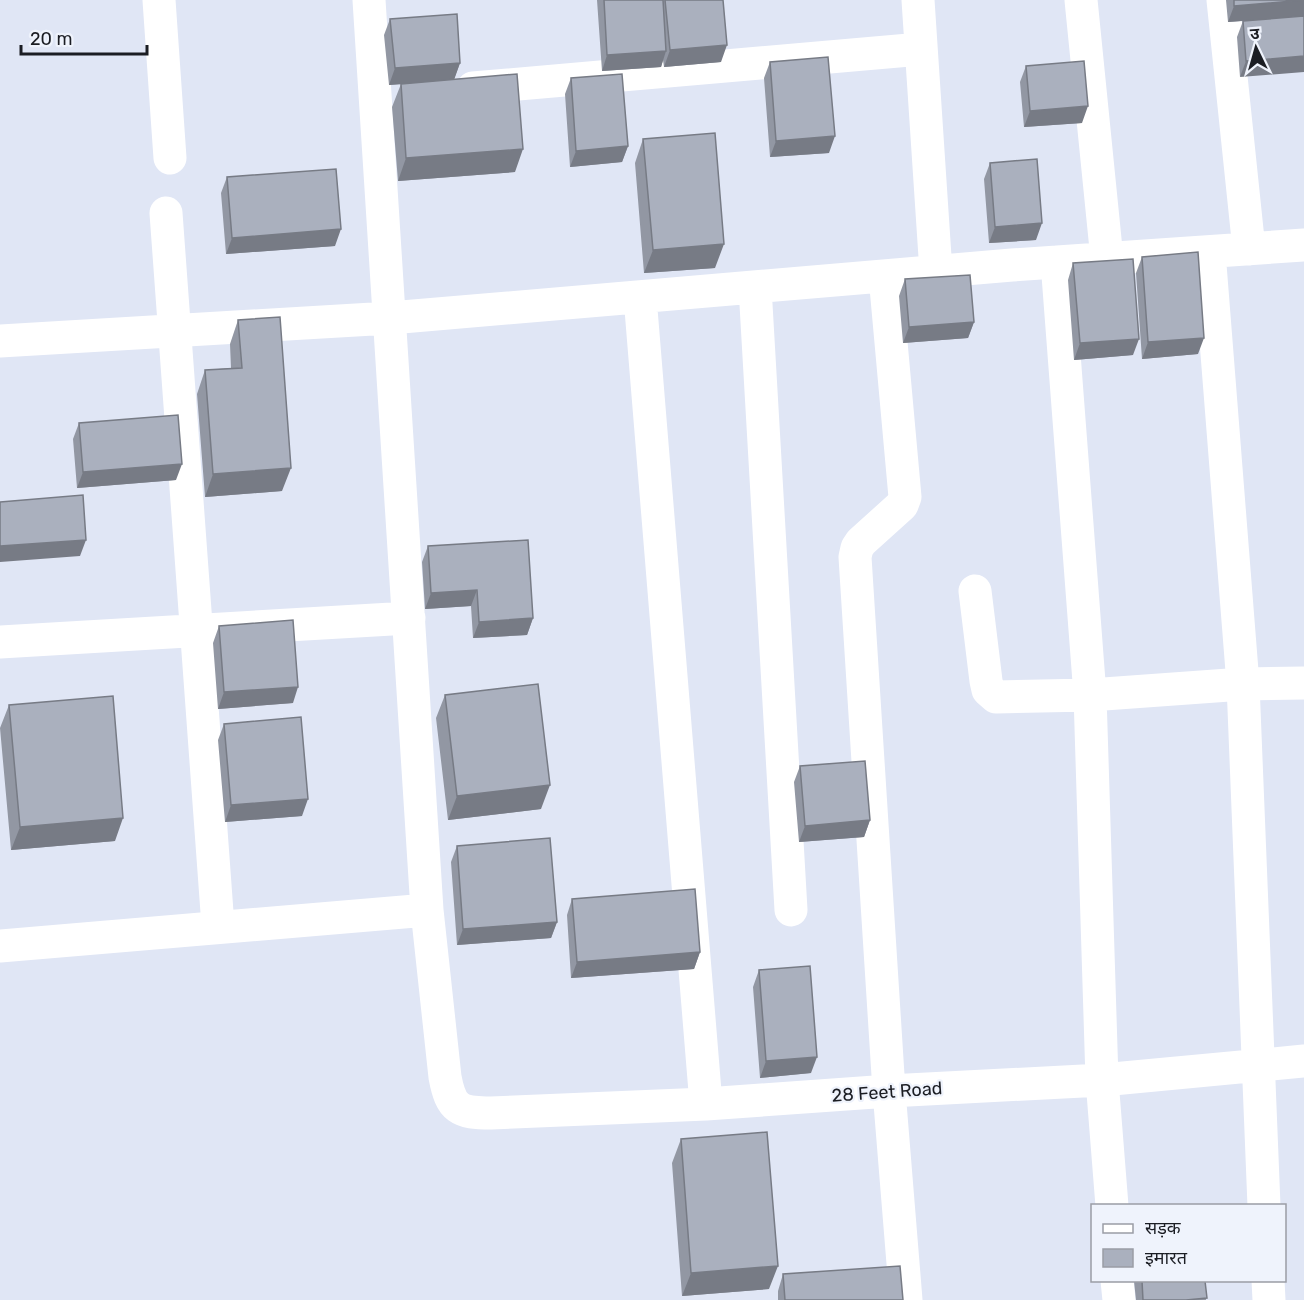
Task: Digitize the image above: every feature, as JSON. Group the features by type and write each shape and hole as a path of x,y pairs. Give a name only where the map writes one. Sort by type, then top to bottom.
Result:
{"street":[{"path":"159,0 170,158"},
{"path":"0,946 427,910 390,318 387,96 369,0"},
{"path":"918,0 936,272"},
{"path":"1081,0 1107,259"},
{"path":"1223,0 1249,249"},
{"path":"447,91 921,49"},
{"path":"166,213 218,926"},
{"path":"0,341 390,318 1057,262 1304,245"},
{"path":"1209,252 1243,684 1264,1204"},
{"path":"1057,262 1090,695 1102,1080 1112,1204"},
{"path":"885,276 905,497 902,504 861,542 855,557 889,1091 906,1300"},
{"path":"755,287 790,910"},
{"path":"640,297 706,1104"},
{"path":"975,591 988,690 991,694 1003,698 1090,695 1243,684 1304,683"},
{"path":"0,642 409,618"},
{"name":"28 Feet Road","path":"427,910 448,1091 453,1103 459,1109 470,1113 706,1104 889,1091 1102,1080 1304,1061"},
{"path":"1117,1282 1119,1300"},
{"path":"1268,1282 1269,1300"}],"building":[{"path":"604,0 663,0 666,51 607,55"},
{"path":"665,0 723,0 727,45 670,50"},
{"path":"1234,0 1304,0 1234,6"},
{"path":"457,14 460,63 395,68 390,19"},
{"path":"1304,16 1304,56 1246,61 1243,21"},
{"path":"828,57 835,136 776,141 770,62"},
{"path":"1084,61 1088,106 1030,111 1026,66"},
{"path":"517,74 523,149 406,158 401,84"},
{"path":"622,74 628,146 576,151 571,78"},
{"path":"715,133 724,244 653,250 643,139"},
{"path":"1037,159 1042,223 995,227 990,163"},
{"path":"336,169 341,229 232,238 227,177"},
{"path":"1198,252 1204,338 1148,342 1142,257"},
{"path":"1133,259 1139,339 1080,343 1073,263"},
{"path":"970,275 974,322 909,327 905,279"},
{"path":"280,317 291,468 213,474 205,370 242,368 238,320"},
{"path":"178,415 182,464 83,472 79,423"},
{"path":"83,495 86,540 0,546 0,502"},
{"path":"528,540 533,618 479,622 477,590 431,593 428,546"},
{"path":"293,620 298,687 224,692 219,626"},
{"path":"538,684 550,785 457,796 445,695"},
{"path":"113,696 123,818 20,827 9,705"},
{"path":"301,717 308,799 231,805 224,724"},
{"path":"865,761 870,820 805,826 800,766"},
{"path":"550,838 557,922 463,929 457,846"},
{"path":"695,889 700,952 577,962 572,899"},
{"path":"810,966 817,1057 766,1061 759,970"},
{"path":"767,1132 778,1266 691,1273 681,1139"},
{"path":"900,1266 903,1300 785,1300 783,1274"},
{"path":"1142,1282 1205,1282 1207,1298 1143,1300"}]}
